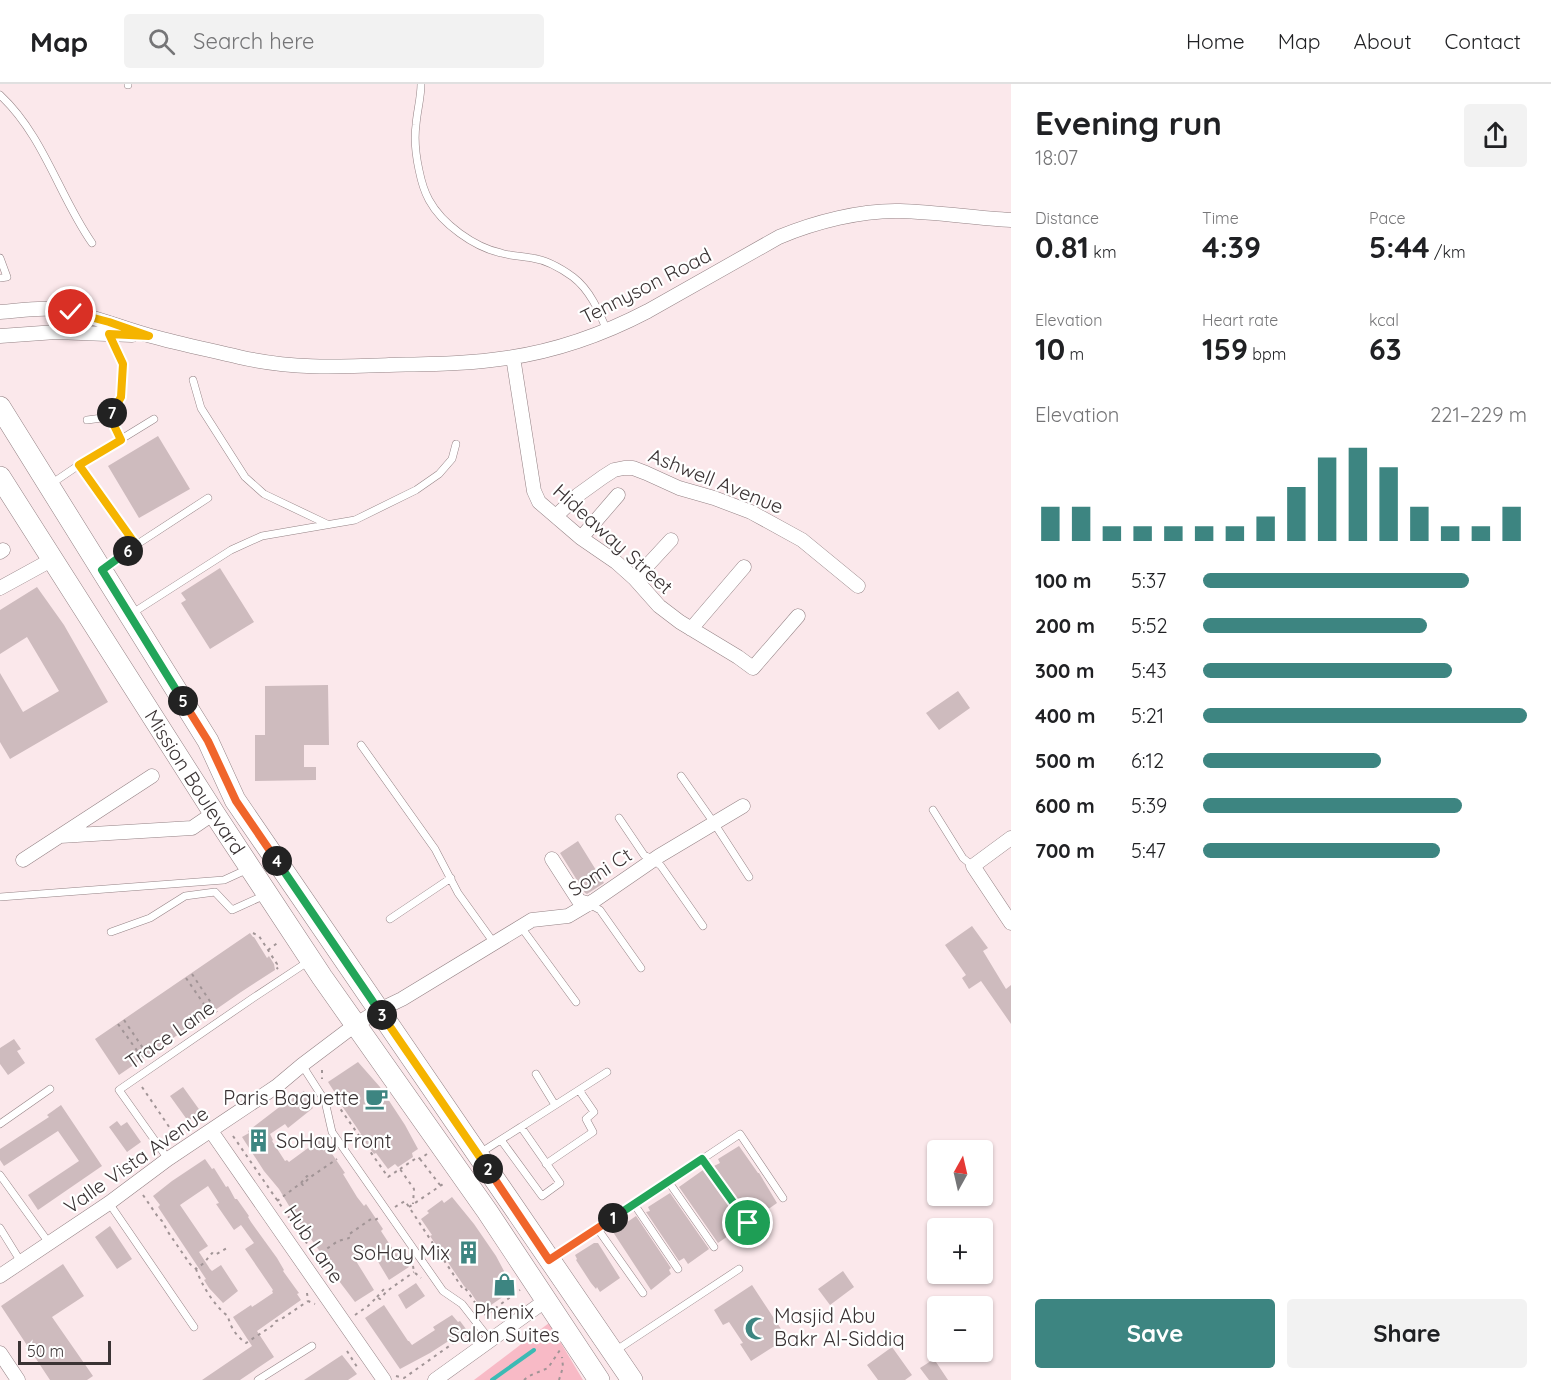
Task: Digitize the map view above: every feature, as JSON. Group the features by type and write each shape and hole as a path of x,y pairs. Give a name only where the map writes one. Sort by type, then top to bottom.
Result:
{"main road":[{"name":"Mission Boulevard","path":"0,407 208,741 236,801 632,1380"},
{"name":"Mission Boulevard","path":"0,477 267,894 355,1025 487,1211 598,1380"}],"street":[{"name":"Tennyson Road","path":"0,312 39,309 71,312 149,336 261,362 294,366 324,368 483,361 566,345 607,331 648,311 779,237 822,222 847,216 898,211 1011,220"},
{"name":"Tennyson Road","path":"0,336 56,332 149,336"},
{"name":"Hideaway Street","path":"513,357 534,491 539,502 581,538 636,579 659,606 753,668 798,616"},
{"name":"Ashwell Avenue","path":"556,516 578,495 614,470 633,468 678,489 714,498 751,512 802,540 858,586"},
{"path":"581,538 618,495"},
{"path":"636,579 671,540"},
{"path":"0,588 52,559"},
{"path":"691,629 744,567"},
{"path":"23,860 152,776"},
{"name":"Somi Ct","path":"379,1010 402,999 532,920 568,916 743,806"},
{"path":"60,836 192,828 214,813"},
{"path":"1011,838 972,866 1011,923"},
{"path":"552,860 579,901 588,904"},
{"name":"Valle Vista Avenue","path":"0,1276 278,1086 355,1025 379,1010"},
{"name":"Hub Lane","path":"211,1131 381,1377"},
{"path":"435,1380 545,1302"},
{"path":"0,1353 18,1380"}],"lane":[{"path":"421,84 416,144 418,168 429,202 450,225 476,243 498,253 543,261 572,276 594,303 607,331"},
{"path":"0,95 9,103 43,151 81,228 92,243"},
{"path":"0,258 7,276 0,278"},
{"path":"109,334 123,364 121,397 110,417"},
{"path":"193,380 201,408 245,477 264,494 327,524"},
{"path":"87,420 110,417"},
{"path":"110,417 121,440"},
{"path":"49,486 154,419"},
{"path":"130,615 231,550 262,536 355,520 416,490 440,474 452,459 456,444"},
{"path":"79,465 136,545"},
{"path":"102,570 208,498"},
{"path":"361,745 435,849 458,893 494,943"},
{"path":"681,776 749,878"},
{"path":"933,810 963,858 972,866"},
{"path":"619,818 644,855 661,866 704,926"},
{"path":"0,897 224,880 250,868"},
{"path":"390,919 451,878"},
{"path":"111,932 150,918 185,896 215,892 232,910 267,894"},
{"path":"588,904 600,910 641,968"},
{"path":"521,927 576,1002"},
{"name":"Trace Lane","path":"168,1159 119,1090 311,960"},
{"path":"302,1065 324,1101 332,1131 443,1291 462,1304 490,1341"},
{"path":"478,1154 607,1072"},
{"path":"536,1074 555,1105"},
{"path":"0,1124 50,1089"},
{"path":"546,1164 593,1132 586,1119 594,1112 579,1090"},
{"path":"501,1140 542,1196 560,1183 521,1126"},
{"path":"549,1260 740,1134 783,1198"},
{"path":"702,1159 748,1223"},
{"path":"0,1174 49,1243"},
{"path":"668,1181 714,1247"},
{"path":"109,1203 194,1327"},
{"path":"634,1204 678,1269"},
{"path":"0,1228 21,1262"},
{"path":"597,1228 643,1293"},
{"path":"613,1352 739,1269"},
{"path":"258,1380 312,1346"}],"path":[{"path":"253,933 259,936 280,972"},
{"path":"268,950 283,939"},
{"path":"192,974 218,1014"},
{"path":"186,978 210,1013 209,1020"},
{"path":"124,1020 151,1059"},
{"path":"118,1024 143,1059 142,1066"},
{"path":"322,1070 322,1080"},
{"path":"142,1087 177,1137"},
{"path":"329,1090 388,1177 418,1157 420,1159 429,1153"},
{"path":"233,1136 278,1200 307,1176 309,1178 337,1159"},
{"path":"420,1159 440,1186"},
{"path":"400,1169 414,1189 413,1204"},
{"path":"409,1207 448,1181"},
{"path":"141,1192 189,1264 196,1269 199,1278 221,1311 228,1317 239,1338 246,1343 308,1301"},
{"path":"395,1207 405,1201 476,1305"},
{"path":"315,1257 338,1241 349,1238 348,1235 371,1220 380,1217"},
{"path":"196,1269 212,1253 215,1255 227,1248"},
{"path":"354,1315 377,1297 380,1299 387,1291 414,1272"},
{"path":"482,1313 486,1315 521,1288"},
{"path":"381,1377 404,1378 469,1332"},
{"path":"524,1380 548,1368 562,1348 563,1367 559,1380"},
{"path":"534,1374 538,1380"}],"shaded area":[{"path":"549,1323 583,1380 474,1380"}],"building":[{"path":"158,436 190,489 139,518 108,466"},
{"path":"220,568 254,622 210,649 181,603 186,600 181,593"},
{"path":"37,587 64,625 108,702 10,759 0,742 0,673 23,712 59,691 27,637 0,654 0,610"},
{"path":"328,685 329,745 304,745 304,767 316,767 316,780 255,781 255,735 265,735 265,686"},
{"path":"958,691 970,708 939,730 926,713"},
{"path":"578,841 604,883 587,894 560,853"},
{"path":"972,926 988,948 983,951 1006,989 1011,985 1011,1024 981,981 969,989 962,978 966,975 945,945"},
{"path":"250,933 267,958 269,956 275,970 119,1075 95,1039"},
{"path":"14,1039 21,1049 17,1051 25,1063 8,1075 0,1064 0,1048"},
{"path":"358,1062 380,1087 418,1149 412,1153 413,1157 398,1167 395,1164 388,1169 376,1153 374,1154 328,1082"},
{"path":"183,1087 201,1112 188,1121 170,1096"},
{"path":"304,1091 310,1099 307,1101 313,1108 288,1128 285,1124 270,1134 272,1141 285,1161 289,1162 319,1140 326,1149 328,1148 345,1173 343,1174 357,1197 364,1206 366,1204 396,1254 399,1252 409,1267 389,1280 371,1250 356,1261 374,1290 355,1302 242,1137 282,1105"},
{"path":"61,1105 102,1166 38,1210 28,1195 79,1161 58,1131 4,1166 0,1160 0,1149 49,1117 47,1115"},
{"path":"117,1121 121,1126 127,1122 141,1142 127,1152 109,1127"},
{"path":"739,1146 777,1203 757,1217 753,1213 749,1215 714,1166 720,1163 718,1159"},
{"path":"205,1159 249,1216 299,1293 297,1294 301,1300 257,1331 274,1357 240,1380 202,1380 252,1346 233,1317 273,1293 245,1249 254,1243 241,1225 234,1230 216,1204 219,1203 208,1186 180,1205 208,1246 199,1252 210,1269 212,1271 221,1265 238,1291 223,1303 209,1288 204,1280 206,1279 153,1196"},
{"path":"703,1170 741,1222 739,1224 741,1227 718,1243 679,1187"},
{"path":"670,1193 709,1249 688,1264 684,1258 679,1261 646,1212 650,1211 648,1207"},
{"name":"SoHay Mix","path":"452,1197 496,1256 512,1286 506,1290 507,1294 491,1305 489,1302 481,1308 434,1242 421,1219 429,1213 427,1211 442,1200 444,1203"},
{"path":"636,1216 671,1268 669,1270 671,1274 651,1290 613,1232"},
{"path":"110,1226 132,1259 117,1269 95,1237"},
{"path":"594,1243 598,1243 620,1278 600,1292 591,1283 575,1255"},
{"path":"63,1264 84,1296 52,1317 93,1376 87,1380 50,1380 1,1306"},
{"path":"843,1271 854,1287 830,1305 818,1289"},
{"path":"416,1283 425,1296 406,1309 398,1295"},
{"path":"752,1285 787,1338 751,1361 740,1344 743,1343 729,1322 723,1325 714,1310"},
{"path":"384,1305 412,1345 452,1315 466,1329 430,1353 400,1369 365,1318"},
{"path":"892,1347 912,1375 905,1380 878,1380 867,1365"},
{"path":"342,1355 357,1374 348,1380 304,1380"},
{"path":"929,1362 936,1362 948,1380 929,1380 920,1368"}],"waterway":[{"path":"492,1380 534,1350"}],"place":[{"name":"Paris Baguette","path":"377,1098"},
{"name":"SoHay Front","path":"258,1141"},
{"name":"SoHay Mix","path":"468,1253"},
{"name":"Phenix Salon Suites","path":"504,1284"},
{"name":"Masjid Abu Bakr Al-Siddiq","path":"756,1328"}],"route":[{"path":"71,312 149,336 109,334 123,364 121,397 110,417 121,440 79,465 136,545 102,570 208,741 236,801 549,1260 702,1159 748,1223"}]}
